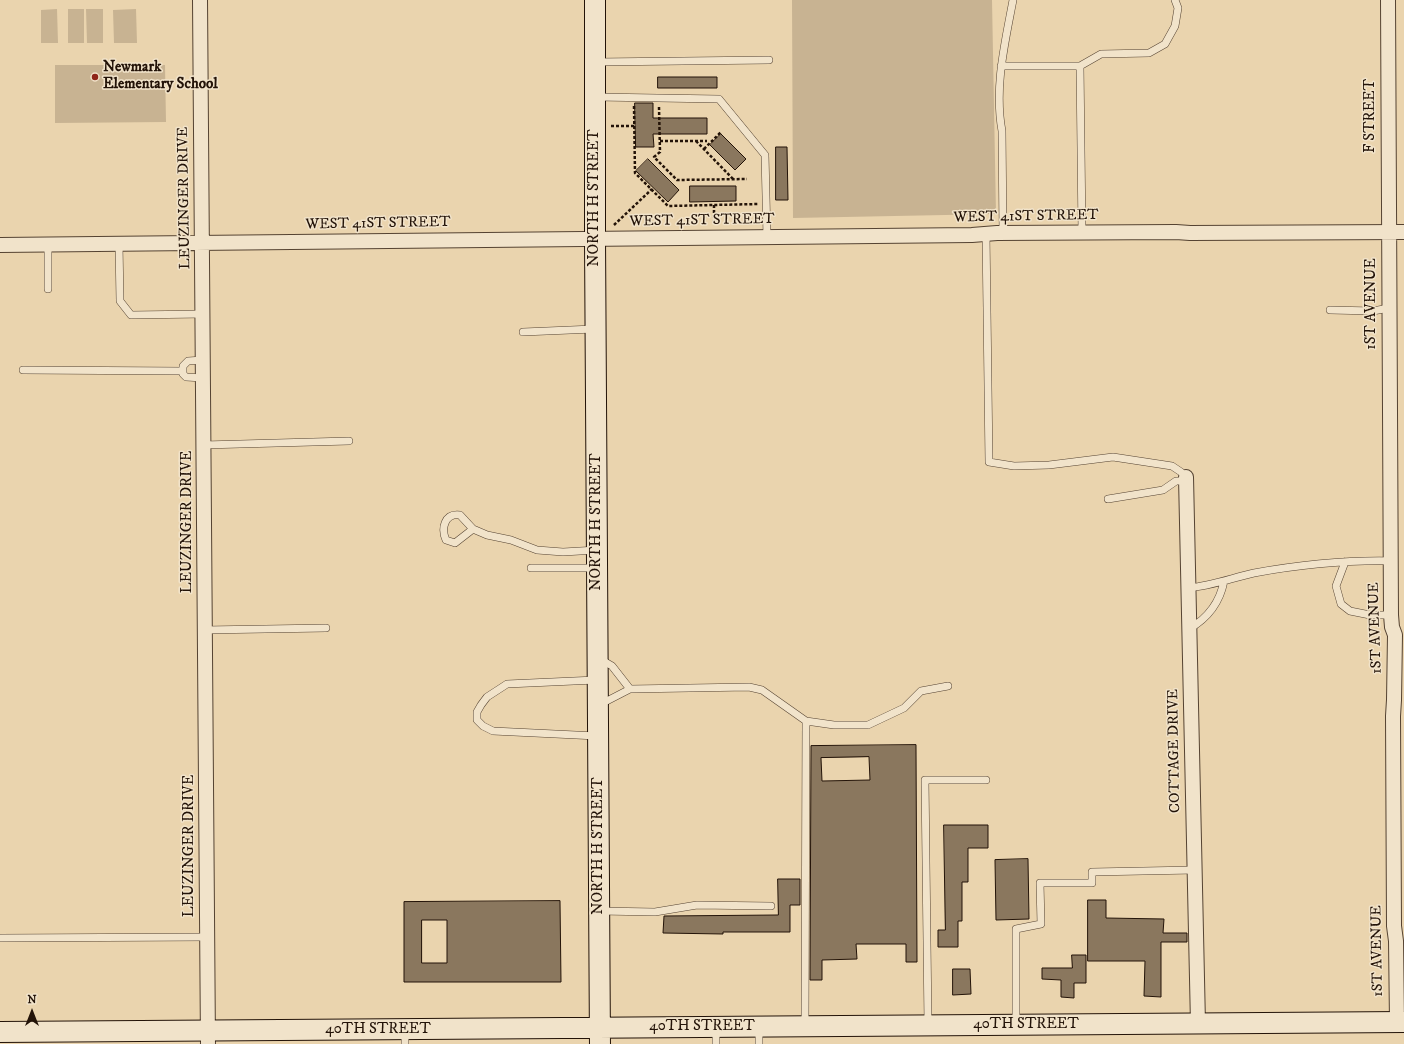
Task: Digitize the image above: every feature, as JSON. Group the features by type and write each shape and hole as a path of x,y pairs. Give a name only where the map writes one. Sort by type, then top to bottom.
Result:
{"main road":[{"name":"NORTH H STREET","path":"595,0 600,1036"},
{"name":"40TH STREET","path":"0,1032 54,1035 208,1038 716,1036 759,1035 805,1026 1400,1022"}],"street":[{"name":"LEUZINGER DRIVE","path":"200,0 208,1038"},
{"name":"F STREET","path":"1388,0 1389,232"},
{"name":"WEST 41ST STREET","path":"0,245 972,235 1082,232 1404,232"},
{"name":"1ST AVENUE","path":"1389,232 1392,627 1399,682 1393,716 1394,926 1400,952 1400,1022"},
{"name":"COTTAGE DRIVE","path":"1186,479 1198,1024"}],"lane":[{"path":"1003,233 1002,131 999,116 1001,66 1013,0"},
{"path":"1001,66 1080,66 1101,54 1149,53 1165,44 1175,26 1178,8 1175,0"},
{"path":"595,62 769,60"},
{"path":"1080,66 1082,232"},
{"path":"595,97 719,99 765,155 767,237"},
{"path":"986,234 990,462 1014,466 1042,465 1113,457 1172,466 1181,472 1186,479 1176,481 1163,490 1108,499"},
{"path":"48,244 48,289"},
{"path":"119,244 120,301 130,315 203,314"},
{"path":"1330,310 1373,311 1389,308"},
{"path":"523,332 596,329"},
{"path":"203,360 186,362 183,366 183,374 186,377 203,378"},
{"path":"23,370 183,371"},
{"path":"204,445 349,441"},
{"path":"473,529 455,543 446,540 443,533 445,521 456,514 460,515 473,529 487,535 511,540 537,550 562,552 597,559"},
{"path":"530,568 597,559"},
{"path":"1345,562 1336,586 1341,604 1350,611 1370,615 1392,615"},
{"path":"1188,588 1204,586 1253,573 1345,562 1391,562"},
{"path":"1189,629 1199,624 1212,608 1221,595 1224,581"},
{"path":"205,630 326,628"},
{"path":"598,658 612,666 630,689"},
{"path":"598,680 507,684 491,694 481,705 478,712 478,720 483,726 493,731 598,736"},
{"path":"598,705 630,689 749,687 762,690 806,721 834,725 868,725 904,708 922,691 948,686"},
{"path":"805,1026 806,721"},
{"path":"928,1026 925,780 986,780"},
{"path":"1016,1025 1016,929 1041,924 1040,883 1092,883 1092,872 1194,870"},
{"path":"599,911 655,912 698,905 771,906"},
{"path":"0,938 208,937"}],"path":[{"path":"634,98 635,173 668,206 766,204"},
{"path":"659,98 660,152 654,157 677,180 747,179"},
{"path":"608,126 634,126"},
{"path":"704,149 721,132"},
{"path":"660,141 707,141"},
{"path":"696,141 733,179"},
{"path":"614,225 652,189"},
{"path":"714,205 714,227"}],"shaded area":[{"path":"792,0 992,0 996,214 793,218"},
{"path":"57,9 58,43 41,43 41,10"},
{"path":"68,9 84,9 84,43 68,43"},
{"path":"86,9 103,9 103,43 87,43"},
{"path":"136,9 137,43 114,43 113,10"},
{"path":"55,65 165,65 166,122 55,123"}],"building":[{"path":"658,77 717,77 717,88 658,88"},
{"path":"635,103 653,103 653,118 707,118 707,134 653,134 654,147 636,147"},
{"path":"721,134 746,159 735,170 710,145"},
{"path":"776,147 787,147 788,200 776,200"},
{"path":"648,159 679,190 668,202 636,171"},
{"path":"690,186 736,186 736,201 690,202"},
{"path":"916,745 917,962 906,962 906,944 856,944 857,959 822,960 822,980 810,980 811,746","holes":["869,757 870,780 822,781 821,758"]},
{"path":"944,825 988,825 988,848 968,848 968,882 962,882 962,921 958,921 958,947 938,947 938,930 945,930"},
{"path":"1028,859 1029,919 996,920 995,860"},
{"path":"778,879 800,879 800,905 790,905 790,932 723,932 723,934 663,933 664,916 778,915"},
{"path":"1088,900 1106,900 1106,918 1164,919 1163,933 1187,933 1187,942 1161,942 1161,997 1144,996 1145,961 1088,961"},
{"path":"560,901 561,982 404,982 404,902","holes":["422,920 447,920 447,963 422,963"]},
{"path":"1072,955 1086,955 1086,983 1074,983 1074,998 1061,997 1061,980 1042,979 1042,968 1072,968"},
{"path":"953,969 970,969 971,994 953,995"}],"place":[{"name":"Newmark Elementary School","path":"95,77"}]}
